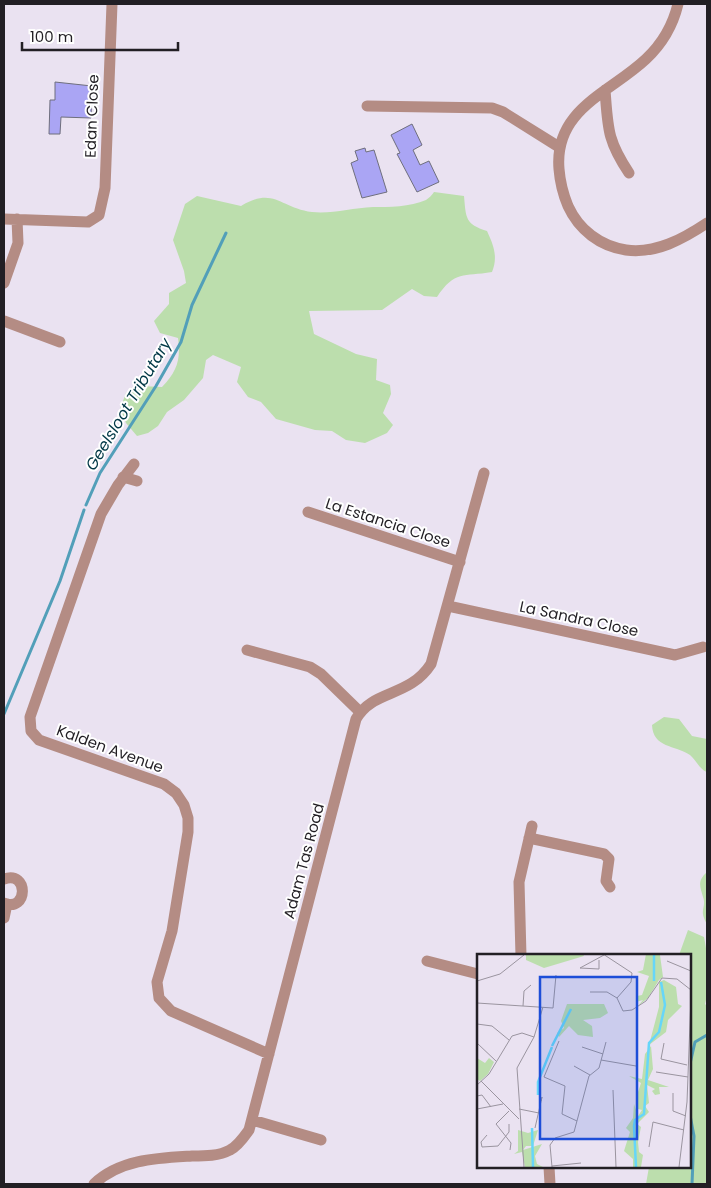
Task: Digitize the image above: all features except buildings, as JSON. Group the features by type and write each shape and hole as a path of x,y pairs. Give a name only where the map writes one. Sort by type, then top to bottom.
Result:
{"street":[{"name":"Edan Close","path":"17,219 88,222 99,215 104,197 112,4"},
{"path":"678,4 667,33 653,52 605,90 568,124 560,147 561,182 566,201 576,222 598,241 627,250 648,250 674,242 707,223"},
{"path":"605,90 606,121 614,151 629,173"},
{"path":"367,106 492,108 503,112 560,147"},
{"path":"4,218 17,219 18,243 4,283"},
{"path":"4,321 60,342"},
{"name":"Kalden Avenue","path":"134,464 102,514 31,712 30,726 33,734 39,740 164,784 181,799 186,812 188,832 172,931 157,982 159,998 170,1011 269,1054"},
{"path":"247,650 310,667 322,674 360,712 372,702 407,688 426,671 435,656 484,473"},
{"path":"124,477 137,481"},
{"name":"La Estancia Close","path":"308,512 460,562"},
{"name":"La Sandra Close","path":"448,606 675,655 703,647"},
{"name":"Adam Tas Road","path":"94,1184 107,1174 132,1163 159,1158 211,1156 224,1153 231,1150 244,1137 252,1120 356,719 360,712"},
{"path":"521,954 518,896 520,873 532,826"},
{"path":"529,838 604,854 609,859 606,881 610,887"},
{"path":"4,879 13,878 20,881 23,887 20,901 14,904 5,904 4,918"},
{"path":"427,961 477,974"},
{"path":"252,1120 321,1140"},
{"path":"549,1168 550,1184"}],"green space":[{"path":"434,192 464,196 468,219 474,226 487,231 492,242 495,256 492,272 460,276 449,282 437,297 424,296 412,289 382,310 309,311 314,334 356,354 377,359 376,380 390,385 391,394 383,413 393,425 387,433 365,443 346,440 332,431 315,430 276,419 261,402 248,397 237,382 241,367 213,355 206,360 203,378 184,400 167,412 158,426 148,433 137,436 126,423 120,409 126,393 140,386 162,387 177,365 179,353 178,338 160,333 154,321 169,304 169,293 186,283 184,271 173,240 185,204 197,196 241,206 252,200 270,198 301,210 327,212 413,204 426,200"},
{"path":"664,717 679,719 692,736 707,739 707,772 690,755 666,745 656,738 652,725"},
{"path":"707,872 707,924 703,915 704,901 700,884"},
{"path":"688,930 704,937 708,962 708,988 705,1004 707,1006 707,1184 646,1184 649,1168 691,1168 691,954 679,954"}],"waterway":[{"name":"Geelsloot Tributary","path":"86,505 100,473 156,386 181,342 192,305 226,233"},
{"name":"Geelsloot Tributary","path":"4,714 60,581 84,510"},
{"path":"691,1060 695,1042 707,1035"},
{"path":"691,1120 694,1136 692,1184"}]}
